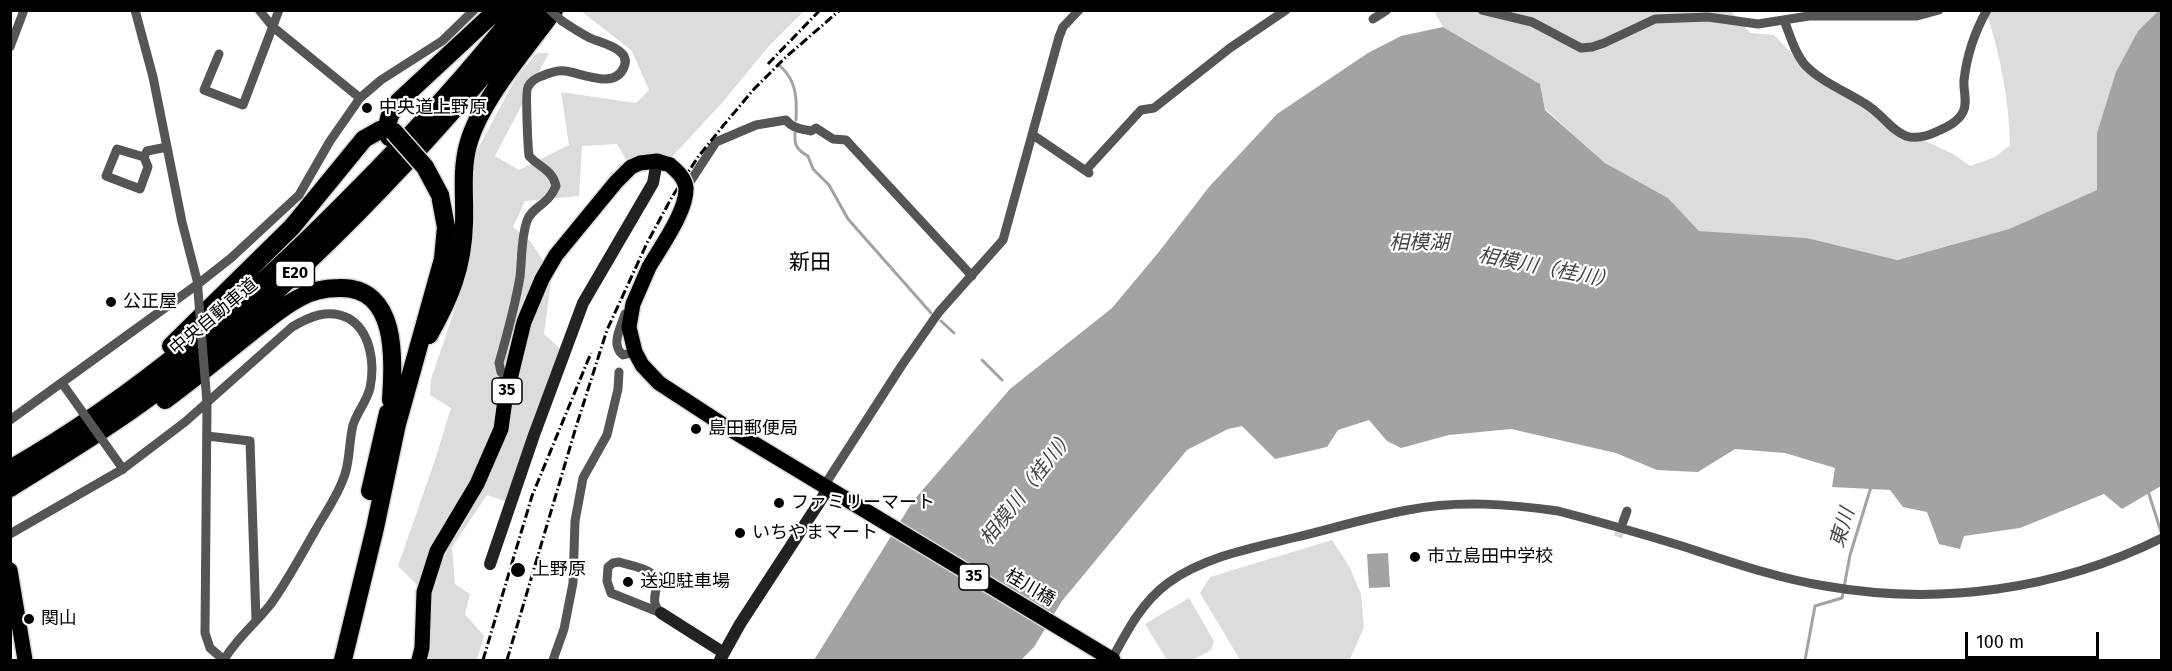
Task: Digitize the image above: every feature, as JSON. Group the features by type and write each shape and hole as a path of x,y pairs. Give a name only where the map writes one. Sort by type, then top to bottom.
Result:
{"highway":[{"path":"343,660 397,424 444,259 446,227 425,167 390,133 389,116 399,101 497,10"},
{"name":"中央自動車道","path":"10,469 74,429 171,359 210,328 285,261 415,131 518,10"},
{"name":"中央自動車道","path":"10,488 76,448 150,397 291,278 394,174 503,52 537,10"},
{"path":"414,361 447,302 461,261 465,222 465,166 468,145 475,127 484,106 556,14"},
{"path":"74,429 172,344 270,250 315,201 364,139 371,134 390,133"},
{"path":"338,660 355,595 361,560 363,525 380,441 434,264 438,235 436,197"},
{"path":"10,493 80,456 135,422 263,323 299,298 314,292 339,288 357,290 375,303 382,312 387,321 393,345 391,400"}],"main road":[{"name":"35","path":"419,660 422,648 424,592 437,551 494,449 501,429 505,400 524,322 542,279 555,255 616,182 631,167 640,163 663,163 682,177 686,187 684,200 675,221 649,267 633,304 629,327 635,352 642,365 659,383 826,487"},
{"path":"490,564 534,435 583,303 663,163"},
{"path":"661,613 722,657 740,624 826,487"},
{"name":"桂川橋","path":"826,487 1113,660"},
{"path":"10,570 25,660"}],"street":[{"path":"10,47 24,10"},
{"path":"10,534 123,469 207,403 292,327 308,317 321,314 347,318 358,327 365,338 372,366 370,388 354,423 345,474 335,496 270,604 231,648 224,660 210,648 205,633 207,403 198,288 182,222 153,77 135,10"},
{"path":"259,10 273,27 360,98"},
{"path":"219,54 204,90 243,105 279,10"},
{"path":"10,420 198,288 299,195 330,141 360,98 381,80 442,41 474,10"},
{"path":"826,487 902,365 939,312 1004,240 1059,37 1064,27 1079,10"},
{"path":"1033,135 1087,171 1141,111 1154,108 1230,48 1286,10"},
{"path":"1373,20 1387,10"},
{"path":"1482,10 1532,22 1581,48 1604,43 1655,19 1715,18 1758,24 1809,16 1917,16 1939,10"},
{"path":"1784,20 1799,58 1813,73 1868,105 1900,134 1922,138 1951,125 1965,109 1964,82 1970,49 1973,37 1987,10"},
{"path":"510,381 501,372 499,363 515,301 526,223 534,210 553,195 556,186 551,172 529,156 526,96 528,87 533,80 558,71 602,79 612,78 621,73 625,66 625,58 621,52 583,34 556,14"},
{"path":"635,352 623,355 618,351 616,342 636,284 661,234 695,172 716,142 756,125 786,120 790,126 811,131 816,128 833,139 846,140 972,276"},
{"path":"144,157 117,149 106,176 140,189 148,167 144,157 147,151 167,147"},
{"path":"553,660 564,629 573,584 575,521 583,478 607,435 618,389 619,372"},
{"path":"63,384 123,469"},
{"path":"207,436 250,441 256,620"},
{"path":"1113,660 1132,623 1144,607 1167,584 1188,570 1239,551 1389,514 1429,507 1482,504 1558,511 1788,578 1824,586 1894,594 1962,593 2030,584 2112,560 2162,538"},
{"path":"1623,522 1627,511"},
{"path":"619,562 655,576 657,585 653,602 655,608 661,613 614,595 609,590 608,567 619,562"}],"shaded area":[{"path":"650,10 655,12 657,10 804,11 769,46 722,103 671,158 628,163 617,144 582,146 579,196 525,201 513,227 531,242 552,275 544,334 565,353 511,503 487,495 452,547 455,584 470,594 465,614 484,636 477,660 419,660 424,592 398,566 451,408 430,395 431,379 462,288 474,156 517,76 537,53 549,53 495,156 519,170 569,145 561,92 636,103 649,90 632,51 581,11"},
{"path":"1434,11 1731,11 1750,33 1774,35 1812,75 1915,136 1953,154 1970,166 1995,157 2010,145 2003,77 1986,11 2158,11 2138,31 2097,133 2097,190 2009,229 1896,260 1807,238 1699,231 1668,198 1605,163 1545,109 1540,84 1443,27"},
{"path":"1332,540 1349,566 1361,594 1364,627 1350,659 1240,660 1200,593 1210,577"},
{"path":"1189,598 1214,641 1211,650 1193,660 1167,660 1145,624"}],"water":[{"name":"相模湖","path":"2158,11 2161,11 2161,486 2122,509 2104,494 2020,528 1964,536 1960,549 1939,544 1927,512 1903,507 1890,490 1832,487 1835,468 1785,453 1735,449 1698,472 1657,470 1616,453 1511,429 1449,435 1401,448 1387,441 1369,420 1338,430 1327,447 1275,459 1242,426 1228,429 1187,450 1062,601 1034,647 1021,660 814,660 913,501 1010,389 1112,308 1209,187 1277,114 1368,53 1401,36 1443,27 1540,84 1545,110 1605,163 1668,198 1699,231 1807,238 1897,260 2009,229 2097,190 2097,133 2116,72 2138,31"},
{"path":"1388,553 1390,587 1369,588 1367,554"}],"waterway":[{"path":"780,66 793,84 796,98 796,120"},
{"path":"795,133 797,147 808,156 813,169 829,185 848,219 931,313"},
{"path":"941,321 954,333"},
{"path":"982,360 1002,380"},
{"name":"東川","path":"1805,660 1815,606 1842,598 1850,555 1871,487"},
{"path":"2148,491 2162,535"}],"tunnel":[{"path":"1618,537 1623,522"}],"railway":[{"path":"768,64 820,10"},
{"path":"507,660 607,330 647,243 672,197 698,157 723,126 754,89 786,57 840,10"},
{"path":"483,660 532,496 591,353"}],"place":[{"name":"中央道上野原","path":"367,108"},
{"name":"公正屋","path":"111,302"},
{"name":"島田郵便局","path":"696,429"},
{"name":"ファミリーマート","path":"779,503"},
{"name":"いちやまマート","path":"740,533"},
{"name":"市立島田中学校","path":"1415,557"},
{"name":"上野原","path":"518,570"},
{"name":"送迎駐車場","path":"628,582"},
{"name":"関山","path":"29,619"}],"district":[{"name":"新田","path":"810,263"}],"water label":[{"name":"相模川（桂川）","path":"1547,269"},
{"name":"相模川（桂川）","path":"1028,488"}]}
